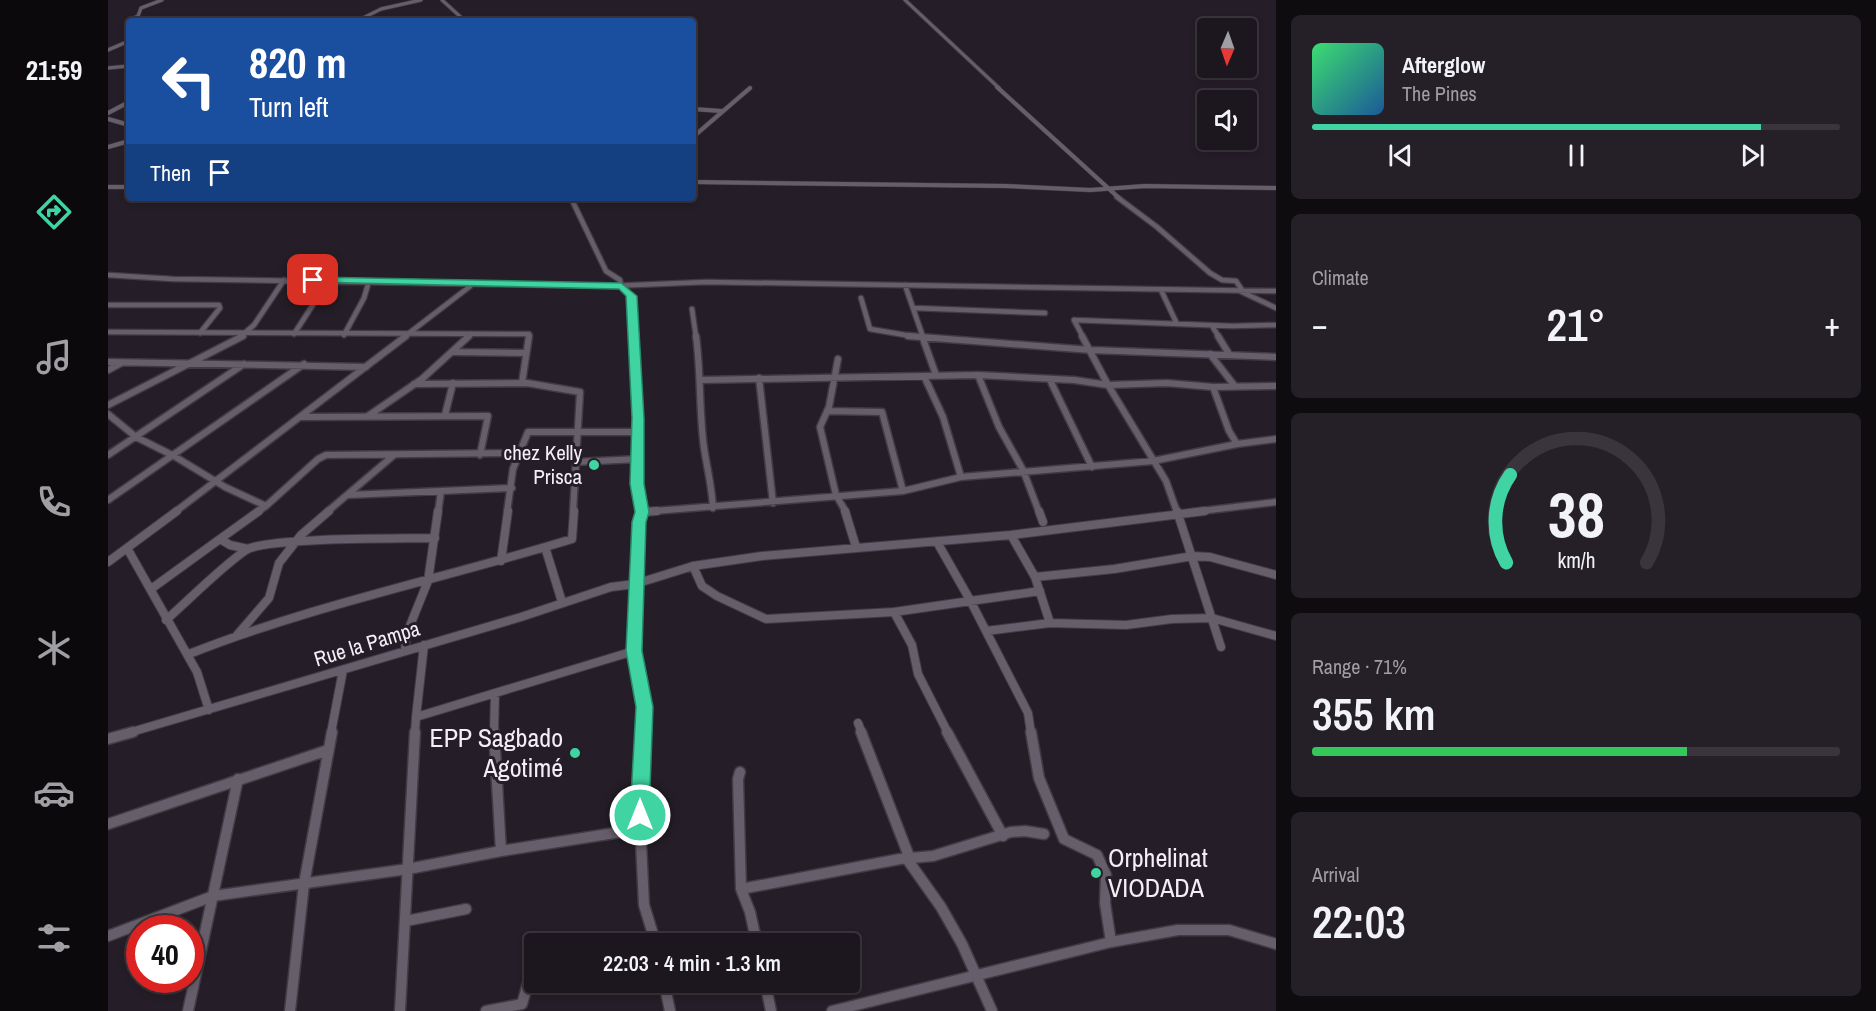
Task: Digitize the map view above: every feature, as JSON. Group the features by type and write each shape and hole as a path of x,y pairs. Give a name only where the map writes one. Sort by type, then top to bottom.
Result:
{"street":[{"path":"134,18 138,16 141,8 162,0"},
{"path":"363,18 381,9 421,0"},
{"path":"442,0 462,18"},
{"path":"905,0 1106,188 1157,227 1210,273 1222,280 1236,281 1241,290 1276,308"},
{"path":"108,50 126,42"},
{"path":"108,68 126,66"},
{"path":"696,133 750,88"},
{"path":"108,113 126,104"},
{"path":"696,109 722,111"},
{"path":"108,119 126,124"},
{"path":"108,147 126,142"},
{"path":"696,182 1276,188"},
{"path":"108,187 126,187"},
{"path":"572,201 604,269 620,280 621,286 632,297 632,346 639,459 637,484 642,512 639,522 635,584 634,651 644,707 639,801 644,905 651,933"},
{"path":"108,275 473,284 621,286 707,282 1276,291"},
{"path":"108,405 246,334 284,280"},
{"path":"294,334 329,280"},
{"path":"344,334 364,298 369,281"},
{"path":"108,562 302,417 473,284"},
{"path":"905,285 936,375"},
{"path":"1161,290 1177,324"},
{"path":"861,298 870,329 922,338 1091,350 1276,357"},
{"path":"108,305 219,305 220,308 200,333"},
{"path":"914,308 1045,313"},
{"path":"692,309 701,370 704,448 711,479 713,508"},
{"path":"1221,646 1179,513 1166,481 1108,385 1074,320 1212,326 1276,325"},
{"path":"1212,326 1229,354"},
{"path":"108,332 529,334 522,383"},
{"path":"366,418 381,410 454,352 471,334"},
{"path":"454,352 526,353"},
{"path":"1210,354 1234,386"},
{"path":"838,359 828,411 820,427 836,495 844,507 856,547"},
{"path":"108,362 366,367"},
{"path":"108,370 123,362"},
{"path":"108,455 244,364"},
{"path":"108,500 304,364"},
{"path":"701,380 978,375 1108,385 1167,383 1213,387 1276,386"},
{"path":"978,375 999,427 1023,471 1043,522"},
{"path":"924,376 928,391 943,417 961,477"},
{"path":"759,378 773,503"},
{"path":"1050,380 1092,467"},
{"path":"445,415 453,383"},
{"path":"189,654 235,636 572,539 580,392 522,383 414,384"},
{"path":"1213,387 1222,403 1228,431 1237,444"},
{"path":"828,411 882,412 903,491"},
{"path":"108,414 136,437 174,456 216,482 266,506"},
{"path":"302,417 488,416 480,455"},
{"path":"501,561 513,469 528,432 638,432"},
{"path":"642,512 903,491 961,477 1153,461 1237,444 1276,439"},
{"path":"151,589 266,506 318,459 326,455 519,453"},
{"path":"235,636 269,598 279,563 295,542 395,454"},
{"path":"576,462 639,459"},
{"path":"348,495 512,488"},
{"path":"405,650 406,633 428,581 441,492"},
{"name":"Rue la Pampa","path":"108,739 521,617 611,587 635,584 693,566 762,556 1011,535 1276,502"},
{"path":"1011,535 1035,577 1050,623"},
{"path":"220,539 230,546 248,549 266,544 295,542 435,538"},
{"path":"937,542 986,630 1028,713 1039,778 1064,839 1097,855 1106,875 1105,903 1111,942"},
{"path":"545,547 562,602"},
{"path":"127,548 166,620 189,654 204,685 209,710"},
{"path":"166,620 248,549"},
{"path":"1035,577 1114,569 1193,556 1210,557 1276,575"},
{"path":"693,566 702,586 717,596 766,619 894,612 1040,591"},
{"path":"894,612 912,645 918,674 930,700 1003,836"},
{"path":"986,630 1050,623 1126,625 1172,619 1212,618 1276,636"},
{"path":"400,1011 416,717 424,645"},
{"path":"416,717 634,651"},
{"path":"290,1011 304,884 343,670"},
{"path":"495,693 494,730 501,851"},
{"path":"858,723 910,859 907,860 941,907 962,944 992,1011"},
{"path":"108,824 328,750"},
{"path":"740,771 738,778 741,889 750,912 755,933"},
{"path":"188,1011 238,779"},
{"path":"108,936 213,896 408,869 501,851 640,830"},
{"path":"741,889 900,858 933,856 1011,832 1025,831 1044,834"},
{"path":"406,921 466,909"},
{"path":"832,1011 1111,942 1178,930 1229,930 1276,944"},
{"path":"486,1011 522,1004 525,993"},
{"path":"666,993 670,1011"},
{"path":"767,993 771,1011"}],"place":[{"name":"chez Kelly Prisca","path":"594,465"},
{"name":"EPP Sagbado Agotimé","path":"575,753"},
{"name":"Orphelinat VIODADA","path":"1096,873"}],"route":[{"path":"313,280 621,286 632,296 632,346 638,418 637,484 642,512 639,522 635,584 634,651 644,707 640,815"}]}
